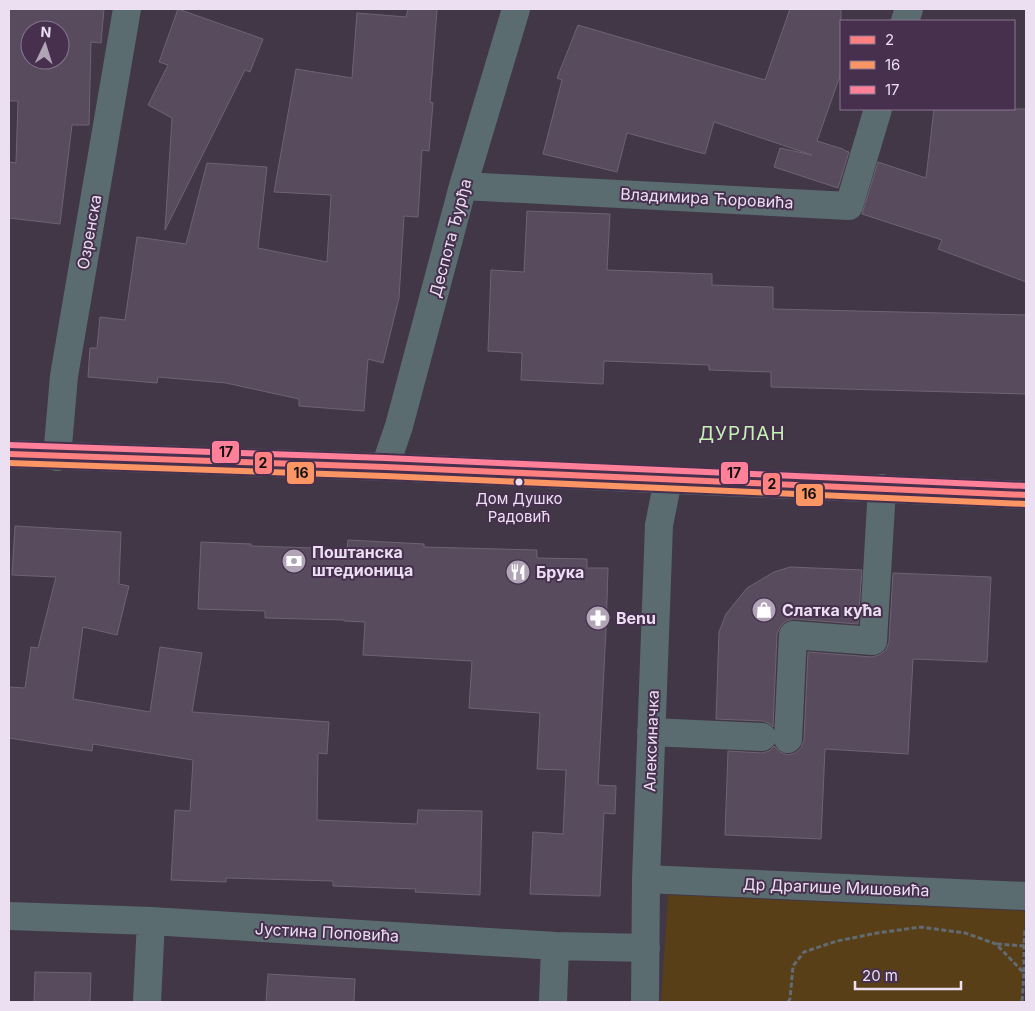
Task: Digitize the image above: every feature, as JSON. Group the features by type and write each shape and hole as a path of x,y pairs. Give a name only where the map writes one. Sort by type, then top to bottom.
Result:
{"main road":[{"path":"9,454 385,466 1026,495"}],"street":[{"name":"Озренска","path":"57,457 64,376 127,9"},
{"name":"Деспота Ђурђа","path":"385,466 399,426 463,186 516,9"},
{"name":"Владимира Ћоровића","path":"463,186 849,206 878,110"},
{"name":"Алексиначка","path":"645,1002 646,879 659,525 668,480"},
{"path":"651,732 775,738 793,635 873,640 882,488"},
{"name":"Др Драгише Мишовића","path":"646,879 1026,896"},
{"name":"Јустина Поповића","path":"9,916 151,921 555,946 646,948"},
{"path":"147,1002 151,921"},
{"path":"553,1002 555,946"}],"path":[{"path":"788,1002 794,966 804,952 836,941 921,927 965,933 996,944 1025,944 1024,1002"},
{"path":"996,944 1024,973"}],"shaded area":[{"path":"668,895 1025,911 1021,1002 661,1002"}],"building":[{"path":"9,9 104,9 101,43 91,42 89,125 72,125 60,224 9,218 9,162 16,163 18,101 9,101"},
{"path":"178,9 263,39 250,72 245,70 165,230 172,118 148,105 168,65 159,62"},
{"path":"408,9 437,9 430,102 433,103 429,151 422,150 418,217 404,216 399,298 383,363 368,359 364,411 299,406 299,399 226,383 158,377 157,383 88,377 90,348 97,348 100,317 125,320 137,237 186,244 207,163 267,167 258,248 327,262 331,195 274,192 296,69 352,78 357,13 406,17"},
{"path":"790,9 841,9 840,76 817,141 849,152 838,188 774,167 780,148 812,155 714,122 705,154 627,133 617,172 543,154 562,80 557,78 578,25 765,80"},
{"path":"1026,109 1026,282 938,249 942,240 862,214 878,162 926,178 934,110"},
{"path":"527,211 610,214 607,270 712,274 712,285 773,287 773,309 1026,315 1026,394 771,387 771,372 709,370 709,365 604,361 603,384 521,380 522,353 488,351 491,270 524,272"},
{"path":"15,526 121,532 119,584 129,586 117,635 83,627 73,699 150,712 160,647 202,653 192,712 329,722 327,754 318,753 317,820 417,824 418,810 482,811 480,895 415,892 416,889 333,886 333,881 226,878 226,882 171,880 175,810 190,811 193,760 93,744 92,751 9,738 9,687 25,688 31,647 38,648 56,577 12,575"},
{"path":"348,540 424,544 424,547 537,550 537,558 587,559 587,568 608,568 598,785 616,786 615,814 604,813 600,896 530,894 533,832 563,834 566,770 537,769 540,713 469,708 472,661 363,655 365,622 265,618 265,611 198,609 201,542 251,544 251,546 347,549"},
{"path":"790,567 862,570 858,624 794,619 786,621 780,627 777,634 773,727 763,721 716,719 719,632 726,614 747,588 774,572"},
{"path":"893,573 991,577 987,662 913,659 908,754 825,749 821,839 725,835 728,751 762,753 769,751 774,746 780,752 788,755 795,753 801,748 804,740 808,652 872,657 886,650 889,642"},
{"path":"35,972 91,973 90,1002 34,1002"},
{"path":"268,974 355,979 354,1002 266,1002"}],"transit line":[{"name":"17","path":"9,445 385,458 1026,486"},
{"name":"2","path":"9,454 385,467 1026,495"},
{"name":"16","path":"9,463 385,476 1026,504"}],"place":[{"name":"Дом Душко Радовић","path":"519,482"},
{"name":"Поштанска штедионица","path":"294,561"},
{"name":"Брука","path":"518,572"},
{"name":"Слатка кућа","path":"764,610"},
{"name":"Benu","path":"598,618"}],"district":[{"name":"ДУРЛАН","path":"742,433"}]}
